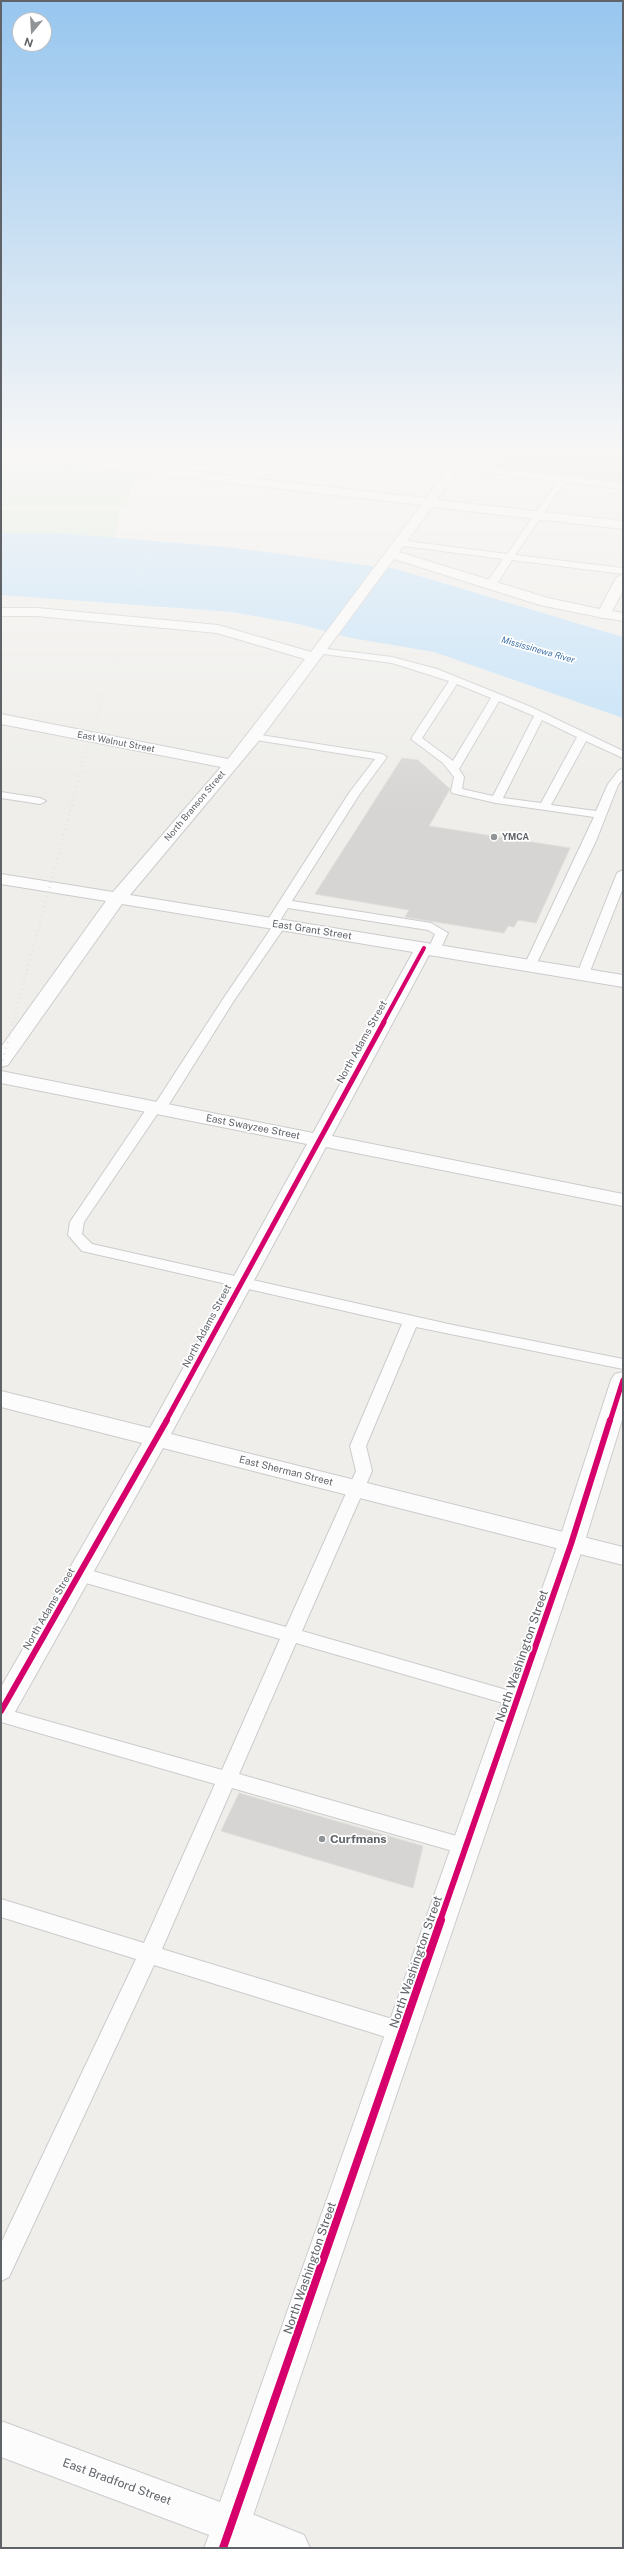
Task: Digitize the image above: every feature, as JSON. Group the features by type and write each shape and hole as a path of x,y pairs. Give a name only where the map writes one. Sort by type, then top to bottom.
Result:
{"street":[{"name":"North Branson Street","path":"1,1061 117,899 254,737 377,573"},
{"path":"454,573 545,602 623,617"},
{"path":"604,614 623,578"},
{"path":"1,612 37,612 218,629 318,651"},
{"name":"East Walnut Street","path":"1,719 231,764"},
{"name":"East Grant Street","path":"1,879 623,981"},
{"name":"North Adams Street","path":"1,1711 157,1438 318,1140 429,949"},
{"name":"East Swayzee Street","path":"1,1077 623,1200"},
{"name":"North Washington Street","path":"228,2536 571,1544 618,1416 623,1380"},
{"name":"East Sherman Street","path":"1,1399 623,1556"},
{"name":"East Bradford Street","path":"1,2439 228,2536 291,2548"}],"lane":[{"path":"492,585 492,582 499,573"},
{"path":"318,651 392,660 455,680 540,715 623,755"},
{"path":"455,680 416,739 447,761 459,777 456,792 496,800 600,815"},
{"path":"453,770 498,697"},
{"path":"496,800 540,715"},
{"path":"544,807 583,736"},
{"path":"254,737 382,757 366,781 354,793 321,848 284,904 276,924 229,999 77,1222 75,1235 87,1248 411,1320 623,1364"},
{"path":"530,966 613,784 623,772"},
{"path":"1,795 40,801"},
{"path":"583,974 623,873"},
{"path":"284,904 303,905 431,927 442,933 429,949"},
{"path":"1,2269 149,1954 364,1471 358,1446 411,1320"},
{"path":"79,1574 517,1700"},
{"path":"1,1715 467,1847"},
{"path":"1,1908 402,2032"}],"water":[{"name":"Mississinewa River","path":"1,573 409,573 623,637 623,718 434,652 351,638 299,624 232,612 1,595"}],"building":[{"path":"402,758 418,760 450,789 429,826 570,848 536,923 518,920 514,927 508,926 504,933 405,917 409,910 315,894"},
{"name":"Curfmans","path":"239,1793 423,1846 413,1888 221,1831"}],"railway":[{"path":"100,706 127,627 140,573"},
{"path":"13,1023 90,737 101,705"},
{"path":"1,1066 13,1022"}],"cycle path":[{"path":"1,1711 157,1438 424,948"},
{"path":"223,2548 571,1544 623,1380"}],"place":[{"name":"YMCA","path":"494,837"},
{"name":"Curfmans","path":"322,1839"}]}
